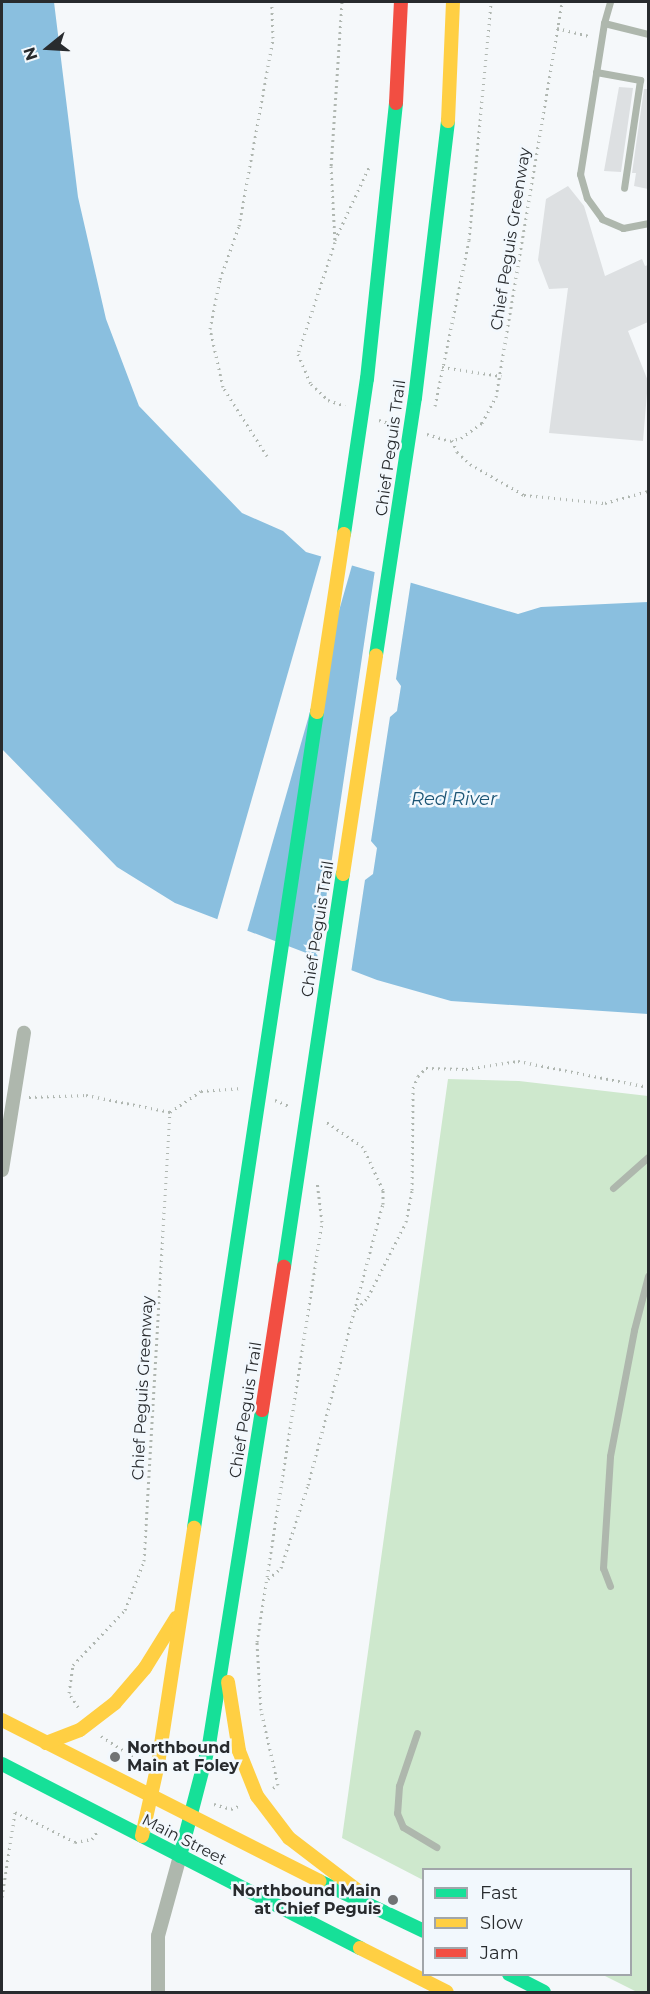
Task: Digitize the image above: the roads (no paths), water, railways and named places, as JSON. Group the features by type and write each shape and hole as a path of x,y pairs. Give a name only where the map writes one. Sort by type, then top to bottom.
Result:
{"main road":[{"name":"Chief Peguis Trail","path":"142,1836 151,1797 181,1610 367,379 394,135 401,2"},
{"name":"Chief Peguis Trail","path":"180,1856 209,1745 227,1640 415,398 447,135 453,2"},
{"path":"46,1743 80,1730 114,1703 145,1668 181,1610"},
{"path":"227,1640 231,1719 244,1765 257,1796 279,1828 300,1848 377,1907"},
{"name":"Main Street","path":"2,1720 190,1818 422,1930"},
{"name":"Main Street","path":"2,1764 447,1992"},
{"path":"513,1976 544,1992"}],"street":[{"path":"2,1170 4,1142 24,1033"},
{"path":"158,1992 158,1936 180,1856"}],"lane":[{"path":"610,2 604,23 580,174 587,198 602,219 623,228 648,223"},
{"path":"604,23 648,34"},
{"path":"596,72 640,80 624,188"},
{"path":"613,1188 648,1157"},
{"path":"610,1586 603,1568 610,1456 648,1276"},
{"path":"417,1733 399,1786 397,1813 403,1827 436,1847"}],"water":[{"name":"Red River","path":"2,2 54,2 78,197 106,319 139,406 242,513 283,531 306,552 518,614 541,607 648,602 648,1014 451,1001 377,980 175,903 117,867 2,749"}],"place":[{"name":"Northbound Main at Foley","path":"115,1757"},
{"name":"Northbound Main at Chief Peguis","path":"393,1900"}]}
